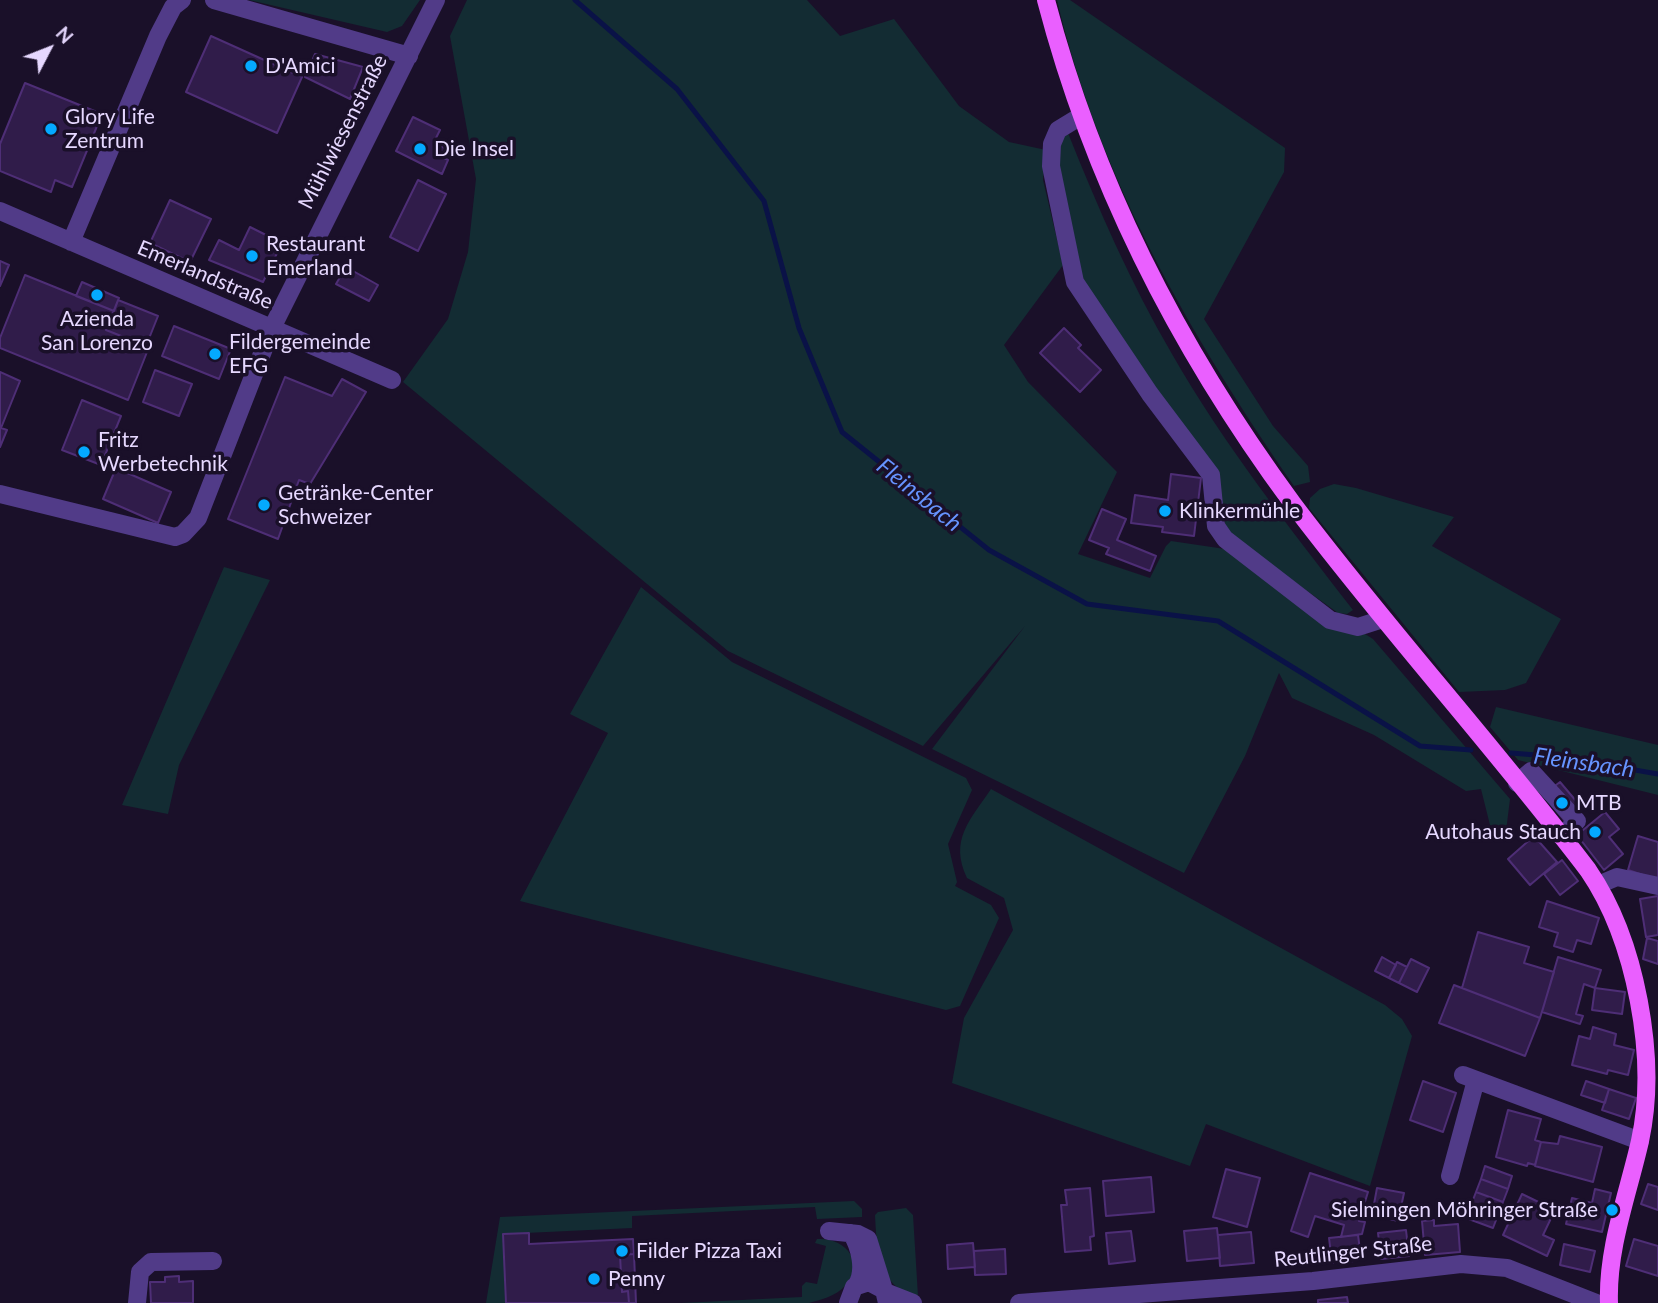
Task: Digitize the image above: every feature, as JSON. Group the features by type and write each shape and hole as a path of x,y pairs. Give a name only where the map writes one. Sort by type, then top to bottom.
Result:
{"main road":[{"path":"1045,0 1081,116 1118,208 1158,293 1214,388 1293,503 1598,885 1624,948 1640,1014 1645,1094 1640,1141 1609,1273 1609,1303"}],"street":[{"path":"71,242 158,36 173,7 182,0"},
{"path":"214,0 409,56"},
{"name":"Mühlwiesenstraße","path":"0,494 175,537 183,534 198,518 271,328 436,0"},
{"path":"1081,116 1058,130 1052,144 1051,166 1075,282 1150,394 1210,475 1216,526 1225,539 1330,620 1358,627 1383,619"},
{"name":"Emerlandstraße","path":"0,211 392,380"},
{"path":"1598,885 1617,877 1658,886"},
{"path":"1450,1175 1470,1078 1640,1141"},
{"path":"829,1231 857,1234 873,1248 886,1295"},
{"path":"851,1294 861,1278 857,1234"},
{"path":"137,1303 140,1272 151,1262 214,1261"},
{"name":"Reutlinger Straße","path":"1019,1303 1108,1300 1475,1264 1507,1268 1596,1303"},
{"path":"835,1303 873,1282 886,1295 913,1303"}],"shaded area":[{"path":"249,0 420,0 402,26 387,32"},
{"path":"467,0 807,0 840,36 894,19 959,106 1009,142 1046,150 1043,180 1063,265 1004,345 1028,382 1117,472 1078,554 1150,578 1171,541 1225,549 1373,639 1510,799 1506,831 1491,829 1481,789 1466,791 1374,735 1292,698 1279,673 1245,756 1184,873 932,749 1025,626 923,746 728,651 403,382 448,319 468,252 476,179 450,36"},
{"path":"1057,0 1070,0 1285,148 1284,172 1204,319 1273,426 1308,466 1310,482 1294,486 1219,372 1153,254 1123,193 1097,130 1075,66"},
{"path":"1068,133 1116,245 1172,354 1235,453 1353,610 1347,614 1338,613 1236,540 1225,525 1218,478 1081,279 1056,186 1062,134"},
{"path":"1334,484 1454,517 1432,546 1561,619 1526,683 1505,690 1459,692 1309,508 1310,498 1320,489"},
{"path":"224,567 270,580 179,765 168,814 122,805"},
{"path":"641,587 732,662 966,778 972,790 948,844 957,882 955,886 991,905 999,918 960,1006 946,1010 520,901 608,733 570,714"},
{"path":"1496,707 1658,745 1658,795 1518,760 1490,727"},
{"path":"991,789 1385,1005 1402,1019 1412,1036 1370,1186 1206,1124 1190,1166 952,1083 964,1018 1013,930 1004,898 967,878 962,865 960,852 964,831"},
{"path":"854,1201 862,1209 862,1217 817,1219 815,1207 632,1216 632,1228 504,1234 505,1303 486,1303 500,1217"},
{"path":"906,1208 913,1215 918,1296 905,1292 887,1276 877,1241 875,1215 878,1212"},
{"path":"817,1239 837,1242 850,1253 853,1260 851,1277 845,1286 833,1295 809,1303 681,1303 802,1297 802,1286 806,1282 817,1284 826,1246 815,1243"}],"building":[{"path":"211,36 302,77 277,133 186,92"},
{"path":"315,54 363,67 350,99 305,77"},
{"name":"Glory Life Zentrum","path":"25,83 102,114 72,187 55,180 51,192 0,171 0,144"},
{"path":"413,117 440,130 435,140 446,150 442,157 448,160 442,174 396,151"},
{"path":"418,180 446,194 418,251 390,237"},
{"path":"170,200 211,219 190,262 150,243"},
{"path":"250,227 282,243 263,282 209,260 219,240 239,250"},
{"path":"0,261 9,265 0,286"},
{"path":"346,267 378,285 369,301 336,284"},
{"path":"25,275 114,311 106,330 149,347 128,400 0,348 0,338"},
{"path":"82,282 119,298 114,311 76,296"},
{"path":"118,300 158,316 146,346 106,330"},
{"path":"174,326 231,349 219,379 162,356"},
{"path":"1064,328 1081,345 1078,348 1101,370 1080,392 1040,353"},
{"path":"155,370 192,384 179,416 143,402"},
{"path":"0,372 20,381 1,428 7,430 0,447"},
{"path":"285,377 332,396 342,379 366,392 310,484 299,480 278,539 228,519"},
{"path":"82,400 121,416 101,465 62,450"},
{"path":"116,468 171,492 158,523 103,499"},
{"name":"Klinkermühle","path":"1171,474 1201,478 1194,536 1162,532 1163,527 1131,523 1135,495 1168,500"},
{"path":"1102,509 1126,519 1117,540 1156,556 1150,571 1106,554 1109,548 1089,540"},
{"path":"1560,782 1582,808 1566,822 1543,795"},
{"path":"1605,812 1619,829 1609,837 1623,854 1604,870 1577,835"},
{"path":"1534,836 1557,862 1530,885 1508,859"},
{"path":"1638,836 1658,842 1658,880 1628,870"},
{"path":"1562,860 1578,881 1560,895 1544,874"},
{"path":"1658,896 1658,935 1646,937 1640,899"},
{"path":"1547,901 1599,918 1591,944 1577,940 1573,952 1554,946 1558,933 1539,927"},
{"path":"1478,932 1529,947 1524,963 1554,972 1540,1018 1462,988"},
{"path":"1647,938 1658,941 1658,964 1643,959"},
{"path":"1382,957 1396,965 1389,978 1375,971"},
{"path":"1558,957 1601,970 1595,988 1584,984 1576,1014 1583,1016 1580,1024 1542,1012"},
{"path":"1411,959 1429,968 1417,992 1399,983"},
{"path":"1397,962 1407,967 1399,983 1389,978"},
{"path":"1454,985 1540,1018 1525,1056 1439,1023"},
{"path":"1595,988 1625,992 1622,1014 1592,1010"},
{"path":"1593,1027 1616,1034 1614,1045 1634,1050 1628,1075 1608,1070 1607,1074 1572,1065 1579,1036 1590,1039"},
{"path":"1423,1081 1456,1093 1443,1132 1410,1120"},
{"path":"1586,1081 1609,1089 1605,1103 1581,1095"},
{"path":"1609,1089 1636,1098 1629,1119 1602,1110"},
{"path":"1508,1110 1541,1119 1535,1140 1541,1142 1535,1165 1528,1163 1527,1166 1496,1157"},
{"path":"1560,1136 1602,1147 1593,1182 1535,1166 1541,1142 1558,1144"},
{"path":"1485,1166 1512,1176 1508,1189 1481,1179"},
{"path":"1226,1169 1260,1178 1247,1227 1213,1217"},
{"path":"1310,1173 1368,1192 1359,1221 1365,1222 1362,1234 1341,1237 1344,1225 1315,1216 1308,1237 1291,1231"},
{"path":"1151,1177 1154,1212 1106,1216 1103,1181"},
{"path":"1481,1179 1508,1189 1503,1202 1476,1192"},
{"path":"1648,1184 1658,1187 1658,1210 1641,1204"},
{"path":"1090,1188 1094,1236 1090,1237 1091,1250 1065,1252 1061,1205 1067,1205 1065,1190"},
{"path":"1377,1188 1404,1193 1398,1221 1372,1215"},
{"path":"1595,1189 1611,1193 1602,1232 1566,1224 1572,1198 1592,1203"},
{"path":"1476,1192 1503,1202 1498,1215 1471,1205"},
{"path":"1522,1194 1555,1210 1543,1235 1554,1240 1547,1256 1503,1235"},
{"path":"1471,1205 1498,1215 1493,1228 1466,1218"},
{"path":"1434,1220 1434,1226 1458,1224 1460,1252 1425,1255 1422,1221"},
{"path":"1217,1228 1220,1258 1187,1261 1184,1231"},
{"path":"1406,1230 1409,1256 1381,1259 1378,1233"},
{"path":"1131,1231 1135,1261 1109,1264 1106,1233"},
{"path":"1251,1232 1254,1263 1220,1266 1218,1235"},
{"path":"529,1233 529,1244 633,1239 634,1254 620,1255 622,1292 628,1291 629,1303 506,1303 503,1234"},
{"path":"1358,1235 1360,1250 1352,1251 1354,1261 1332,1263 1329,1238"},
{"path":"1634,1239 1658,1246 1658,1276 1626,1266"},
{"path":"973,1243 975,1267 948,1269 947,1245"},
{"path":"1564,1244 1595,1251 1590,1272 1560,1265"},
{"path":"1005,1249 1006,1274 975,1275 974,1251"},
{"path":"634,1254 636,1303 629,1303 628,1291 622,1292 620,1255"},
{"path":"179,1276 179,1282 193,1281 193,1303 151,1303 150,1282 165,1282 165,1277"},
{"path":"1347,1297 1348,1303 1318,1303 1318,1300"}],"waterway":[{"name":"Fleinsbach","path":"575,0 677,89 764,201 799,328 842,432 989,550 1087,604 1218,621 1420,746 1471,750"},
{"name":"Fleinsbach","path":"1511,753 1561,757 1658,774"}],"place":[{"name":"D'Amici","path":"251,66"},
{"name":"Glory Life Zentrum","path":"51,129"},
{"name":"Die Insel","path":"420,149"},
{"name":"Restaurant Emerland","path":"252,256"},
{"name":"Azienda San Lorenzo","path":"97,295"},
{"name":"Fildergemeinde EFG","path":"215,354"},
{"name":"Fritz Werbetechnik","path":"84,452"},
{"name":"Getränke-Center Schweizer","path":"264,505"},
{"name":"Klinkermühle","path":"1165,511"},
{"name":"MTB","path":"1562,803"},
{"name":"Autohaus Stauch","path":"1595,832"},
{"name":"Sielmingen Möhringer Straße","path":"1612,1210"},
{"name":"Filder Pizza Taxi","path":"622,1251"},
{"name":"Penny","path":"594,1279"}]}
